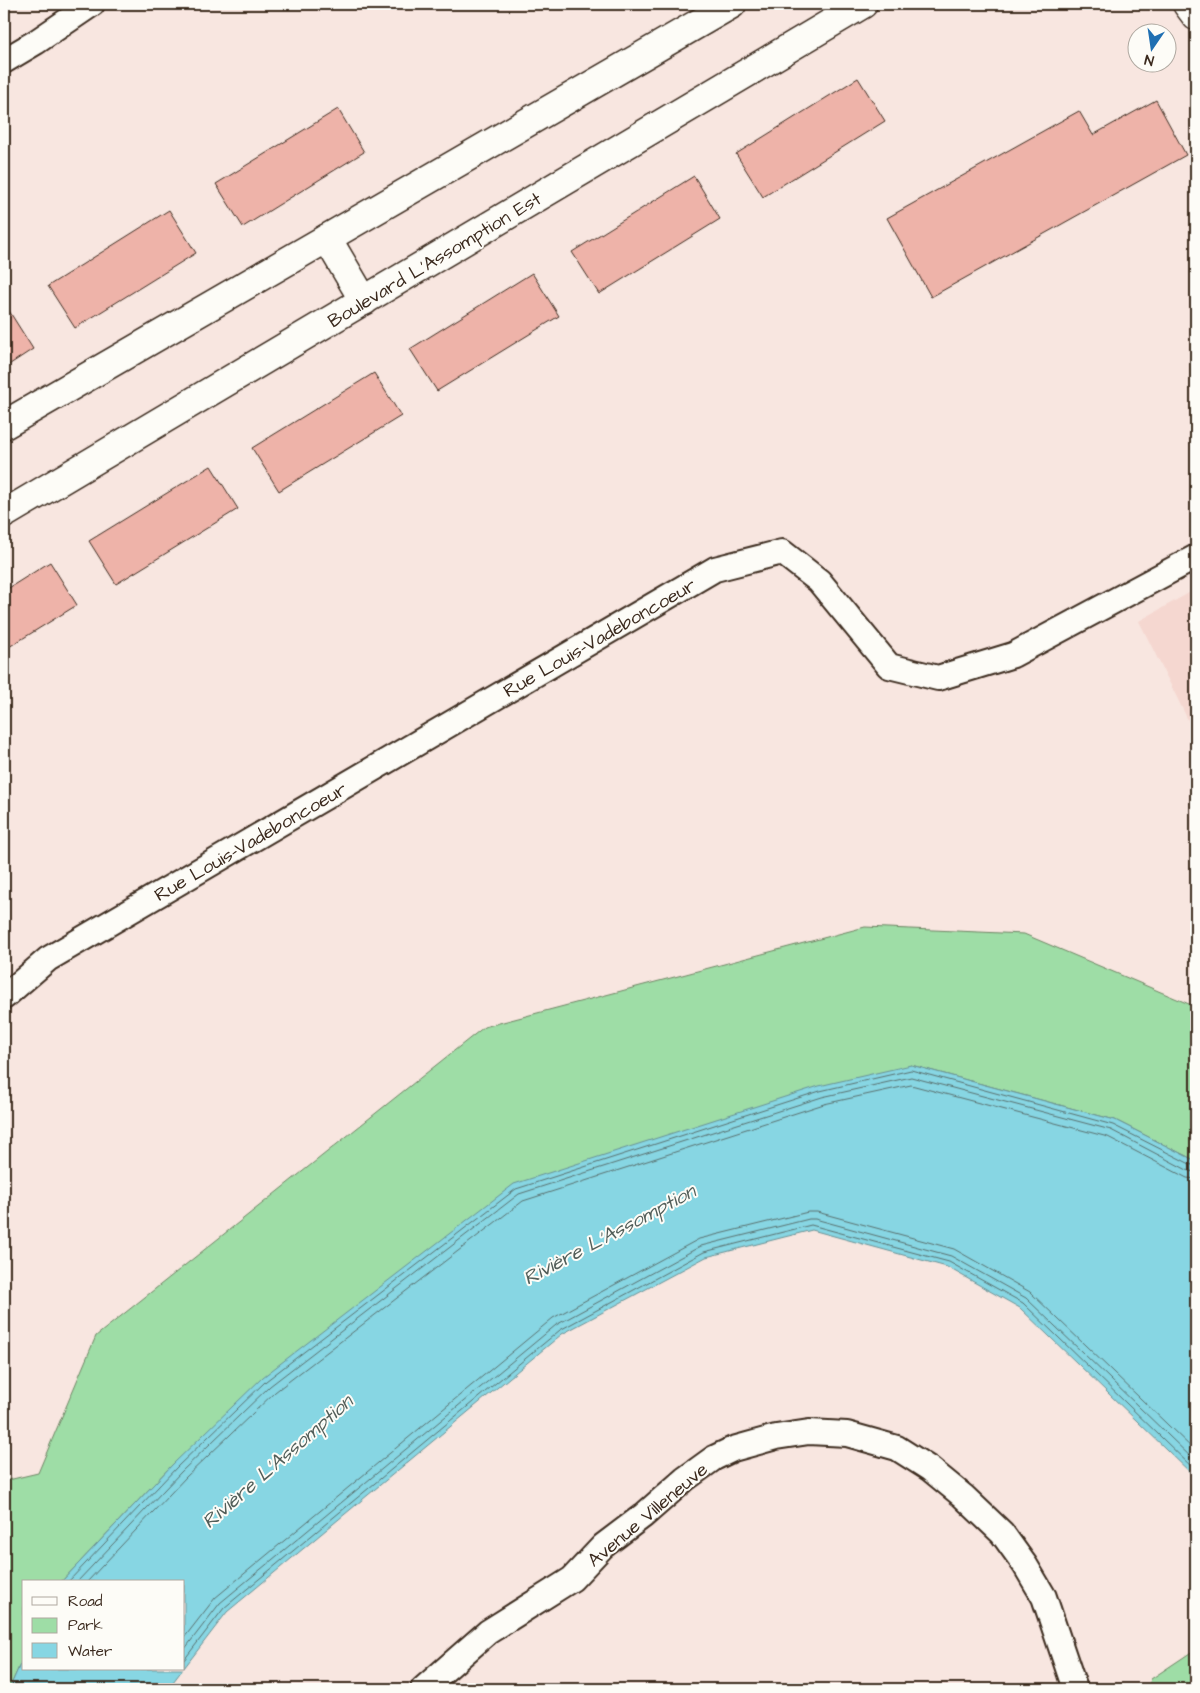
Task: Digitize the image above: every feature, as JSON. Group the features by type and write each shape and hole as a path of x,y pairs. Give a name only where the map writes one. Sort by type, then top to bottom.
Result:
{"street":[{"path":"4,61 92,4"},
{"path":"4,425 732,4"},
{"path":"1187,4 1196,16"},
{"name":"Boulevard L'Assomption Est","path":"4,514 860,5"},
{"path":"327,238 364,300"},
{"name":"Rue Louis-Vadeboncoeur","path":"4,997 48,959 715,569 782,552 819,581 889,666 938,678 1013,655 1196,557"},
{"name":"Avenue Villeneuve","path":"423,1689 488,1632 572,1579 604,1546 684,1479 714,1458 733,1449 776,1437 809,1432 847,1434 897,1448 930,1469 963,1496 1002,1533 1025,1565 1044,1597 1074,1689"}],"shaded area":[{"path":"1196,589 1196,736 1139,621"}],"green space":[{"path":"865,927 1024,934 1196,1007 1196,1161 1115,1120 911,1065 173,1464 63,1580 22,1580 22,1660 9,1689 4,1689 4,1481 38,1473 96,1336 484,1027"},
{"path":"1196,1649 1196,1689 1148,1689 1151,1679"}],"water":[{"name":"Rivière L'Assomption","path":"911,1065 1115,1120 1196,1161 1196,1478 1020,1308 947,1267 812,1230 706,1257 562,1334 227,1612 185,1667 185,1580 63,1580 173,1464 263,1377 514,1184 819,1086"},
{"path":"22,1660 22,1670 182,1670 170,1689 9,1689"}],"building":[{"path":"858,78 885,121 763,197 736,154"},
{"path":"1156,100 1186,155 931,297 887,218 1079,111 1093,135"},
{"path":"338,109 364,152 243,227 216,184"},
{"path":"694,176 720,219 599,294 572,252"},
{"path":"169,210 196,253 75,328 48,286"},
{"path":"532,273 559,316 437,391 410,349"},
{"path":"6,306 33,349 4,368 4,308"},
{"path":"374,373 401,416 279,491 252,448"},
{"path":"211,466 238,509 116,584 89,541"},
{"path":"50,562 77,605 4,650 4,591"}]}
